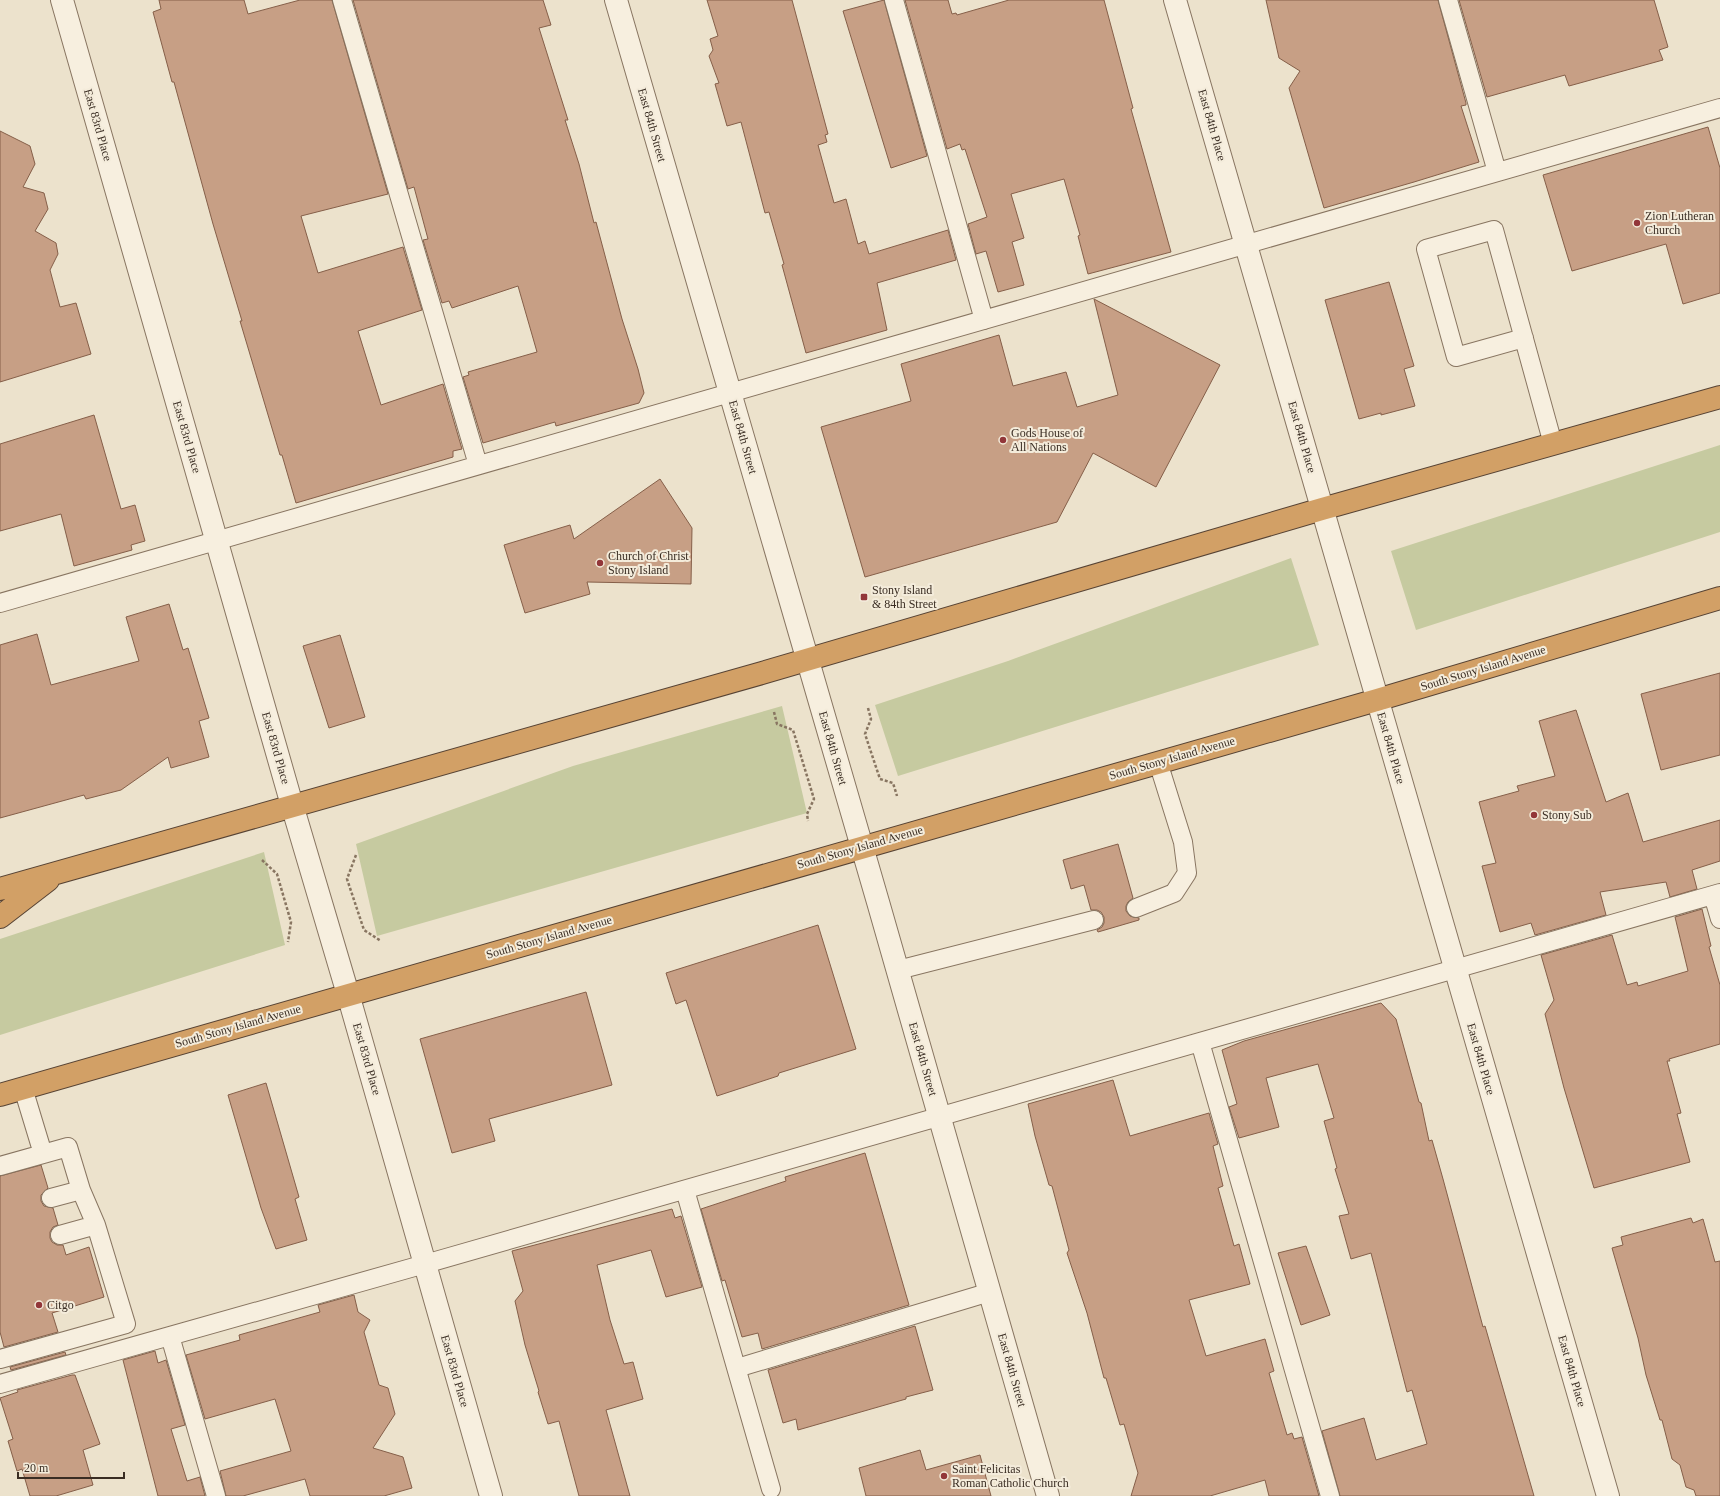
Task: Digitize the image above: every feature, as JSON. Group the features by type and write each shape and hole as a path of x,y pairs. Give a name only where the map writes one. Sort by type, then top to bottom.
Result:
{"highway":[{"path":"0,889 808,660 1322,509 1720,397"},
{"name":"South Stony Island Avenue","path":"0,1094 1377,700 1720,598"},
{"path":"0,917 58,872"}],"street":[{"name":"East 83rd Place","path":"62,0 216,541 348,994 490,1496"},
{"name":"East 84th Street","path":"616,0 898,970 1048,1496"},
{"name":"East 84th Place","path":"1176,0 1608,1496"}],"lane":[{"path":"342,0 478,465"},
{"path":"894,0 984,320"},
{"path":"1448,0 1497,172"},
{"path":"0,603 1720,108"},
{"path":"1524,338 1456,357 1426,249 1494,230 1524,338 1553,444"},
{"path":"1136,908 1174,893 1187,873 1183,842 1158,762"},
{"path":"0,1384 685,1190 1716,894 1720,919"},
{"path":"898,970 1094,920"},
{"path":"1200,1042 1330,1496"},
{"path":"23,1088 43,1154"},
{"path":"0,1166 68,1147 81,1190 96,1225 126,1324 0,1358"},
{"path":"50,1198 81,1190"},
{"path":"685,1190 737,1368 770,1489"},
{"path":"60,1235 96,1225"},
{"path":"737,1368 990,1292"},
{"path":"170,1336 216,1496"}],"path":[{"path":"868,708 871,719 865,734 880,780 893,783 897,796"},
{"path":"774,712 777,724 793,730 814,799 807,814 808,821"},
{"path":"356,855 348,879 364,930 381,941"},
{"path":"262,860 277,874 291,922 288,942"}],"green space":[{"path":"1720,445 1720,532 1416,630 1391,551"},
{"path":"1291,558 1319,645 898,776 875,705 1008,661"},
{"path":"782,706 807,813 377,936 356,844 573,766"},
{"path":"264,852 285,945 0,1035 0,939"}],"building":[{"path":"159,0 244,0 248,14 300,0 332,0 388,194 301,216 318,273 403,247 422,310 358,331 381,405 443,384 462,449 453,451 453,457 296,503 240,321 242,321 213,224 174,82 172,82 153,12 161,9"},
{"path":"353,0 543,0 551,25 539,28 568,120 565,120 579,164 594,223 596,222 622,319 638,369 644,393 639,403 556,426 555,422 483,443 463,377 469,375 468,372 537,352 518,286 452,308 449,301 442,303 423,240 428,239 414,187 408,189"},
{"path":"707,0 792,0 828,134 825,135 827,142 818,145 834,203 846,199 858,244 865,241 869,254 948,230 956,260 877,283 887,330 806,353 782,265 784,264 769,212 765,213 741,122 727,126 715,84 719,83 709,56 713,50 710,39 718,36"},
{"path":"884,0 927,156 891,168 843,11"},
{"path":"905,0 948,0 952,14 956,13 957,15 1009,0 1104,0 1133,108 1131,109 1171,252 1088,274 1078,236 1080,235 1064,179 1011,194 1024,238 1012,242 1024,285 998,292 986,251 976,254 968,224 987,217 965,149 962,150 960,144 947,149"},
{"path":"1266,0 1438,0 1466,103 1466,105 1461,106 1479,162 1324,208 1289,88 1300,71 1279,58"},
{"path":"1459,0 1654,0 1668,47 1659,50 1663,60 1569,86 1565,75 1487,97"},
{"name":"Zion Lutheran Church","path":"1708,127 1720,168 1720,293 1683,304 1666,244 1572,271 1543,175"},
{"path":"0,131 30,146 35,164 23,187 44,193 48,209 35,231 56,243 58,254 50,270 60,307 76,303 91,354 0,382"},
{"path":"1389,282 1414,366 1404,369 1415,406 1359,419 1325,300"},
{"name":"Gods House of All Nations","path":"1094,299 1220,365 1156,487 1093,453 1057,522 865,577 821,427 911,401 901,364 999,335 1013,386 1066,372 1077,407 1118,395"},
{"path":"94,415 121,509 135,505 145,541 131,545 132,550 74,566 61,514 0,531 0,444"},
{"name":"Church of Christ Stony Island","path":"660,479 692,528 691,584 587,582 590,594 525,613 504,545 570,525 574,539"},
{"path":"169,604 183,650 188,648 209,718 199,721 209,757 171,768 168,757 121,790 86,799 84,795 0,818 0,645 37,634 51,685 139,661 126,617"},
{"path":"340,635 365,717 329,728 303,646"},
{"path":"1720,673 1720,755 1661,770 1641,694"},
{"path":"1576,710 1606,802 1628,793 1643,842 1720,820 1720,861 1692,870 1697,889 1670,897 1666,882 1600,892 1606,915 1535,935 1531,923 1500,932 1482,866 1496,863 1479,802 1519,791 1517,786 1555,776 1539,721"},
{"path":"1118,844 1133,898 1128,902 1126,911 1130,916 1139,918 1139,920 1098,932 1097,930 1102,927 1104,923 1104,917 1101,912 1091,910 1084,885 1071,889 1063,860"},
{"path":"1702,909 1711,946 1709,947 1720,985 1720,1044 1669,1059 1670,1061 1667,1061 1681,1113 1677,1114 1690,1162 1594,1188 1564,1088 1545,1014 1554,1000 1541,955 1612,935 1627,985 1637,982 1638,986 1688,971 1675,917"},
{"path":"818,925 856,1049 779,1073 778,1076 717,1096 686,1000 676,1004 666,973"},
{"path":"586,992 612,1085 489,1119 495,1141 452,1153 420,1039"},
{"path":"1381,1003 1396,1019 1419,1102 1421,1103 1429,1141 1432,1140 1483,1327 1485,1326 1534,1496 1340,1496 1322,1431 1364,1418 1376,1460 1427,1444 1412,1390 1407,1392 1371,1253 1351,1259 1339,1216 1349,1214 1335,1169 1337,1168 1324,1121 1334,1118 1318,1064 1266,1078 1279,1127 1239,1138 1229,1107 1237,1104 1222,1050 1244,1041"},
{"path":"1113,1080 1130,1136 1209,1113 1218,1144 1213,1146 1223,1186 1218,1188 1234,1246 1239,1244 1250,1284 1189,1300 1206,1356 1265,1339 1274,1371 1269,1373 1287,1435 1292,1433 1294,1439 1302,1437 1319,1496 1269,1496 1265,1480 1210,1496 1131,1496 1138,1473 1124,1424 1120,1425 1106,1378 1104,1378 1087,1313 1067,1253 1069,1250 1052,1186 1049,1185 1035,1136 1028,1104"},
{"path":"266,1083 299,1197 295,1199 307,1240 276,1249 261,1208 228,1095"},
{"path":"865,1153 909,1305 762,1349 758,1333 742,1337 725,1280 722,1281 701,1209 786,1181 785,1177"},
{"path":"41,1165 48,1188 41,1195 41,1201 44,1206 53,1208 58,1225 53,1227 50,1232 50,1238 52,1242 57,1245 63,1245 66,1255 89,1247 104,1297 52,1313 58,1332 4,1347 0,1332 0,1176"},
{"path":"672,1209 675,1218 681,1216 702,1287 666,1297 651,1250 597,1265 610,1320 624,1364 633,1362 643,1399 606,1410 630,1496 579,1496 559,1421 548,1424 525,1345 515,1301 523,1291 512,1251"},
{"path":"1691,1218 1693,1223 1703,1219 1715,1262 1720,1261 1720,1496 1696,1496 1694,1490 1686,1487 1680,1465 1672,1459 1662,1420 1660,1420 1646,1375 1638,1338 1612,1248 1623,1245 1621,1237"},
{"path":"1306,1246 1330,1315 1301,1325 1278,1253"},
{"path":"354,1295 358,1312 370,1320 364,1332 379,1385 388,1388 395,1414 373,1448 403,1457 412,1488 384,1496 310,1496 305,1479 243,1496 226,1496 220,1471 291,1451 275,1399 205,1419 186,1355 240,1340 239,1335 320,1312 318,1305"},
{"path":"915,1326 933,1390 798,1430 796,1419 783,1423 768,1370"},
{"path":"155,1351 158,1363 166,1360 185,1425 171,1429 187,1481 200,1477 205,1496 158,1496 123,1360"},
{"path":"65,1352 66,1355 11,1370 10,1367"},
{"path":"75,1375 100,1444 83,1450 93,1485 56,1496 30,1496 22,1469 17,1471 8,1441 13,1439 0,1398 18,1392 17,1390"},
{"name":"Saint Felicitas Roman Catholic Church","path":"920,1450 926,1470 980,1455 991,1496 866,1496 859,1468"}],"place":[{"name":"Zion Lutheran Church","path":"1637,223"},
{"name":"Gods House of All Nations","path":"1003,440"},
{"name":"Church of Christ Stony Island","path":"600,563"},
{"name":"Stony Island & 84th Street","path":"864,597"},
{"name":"Stony Sub","path":"1534,815"},
{"name":"Citgo","path":"39,1305"},
{"name":"Saint Felicitas Roman Catholic Church","path":"944,1476"}]}
